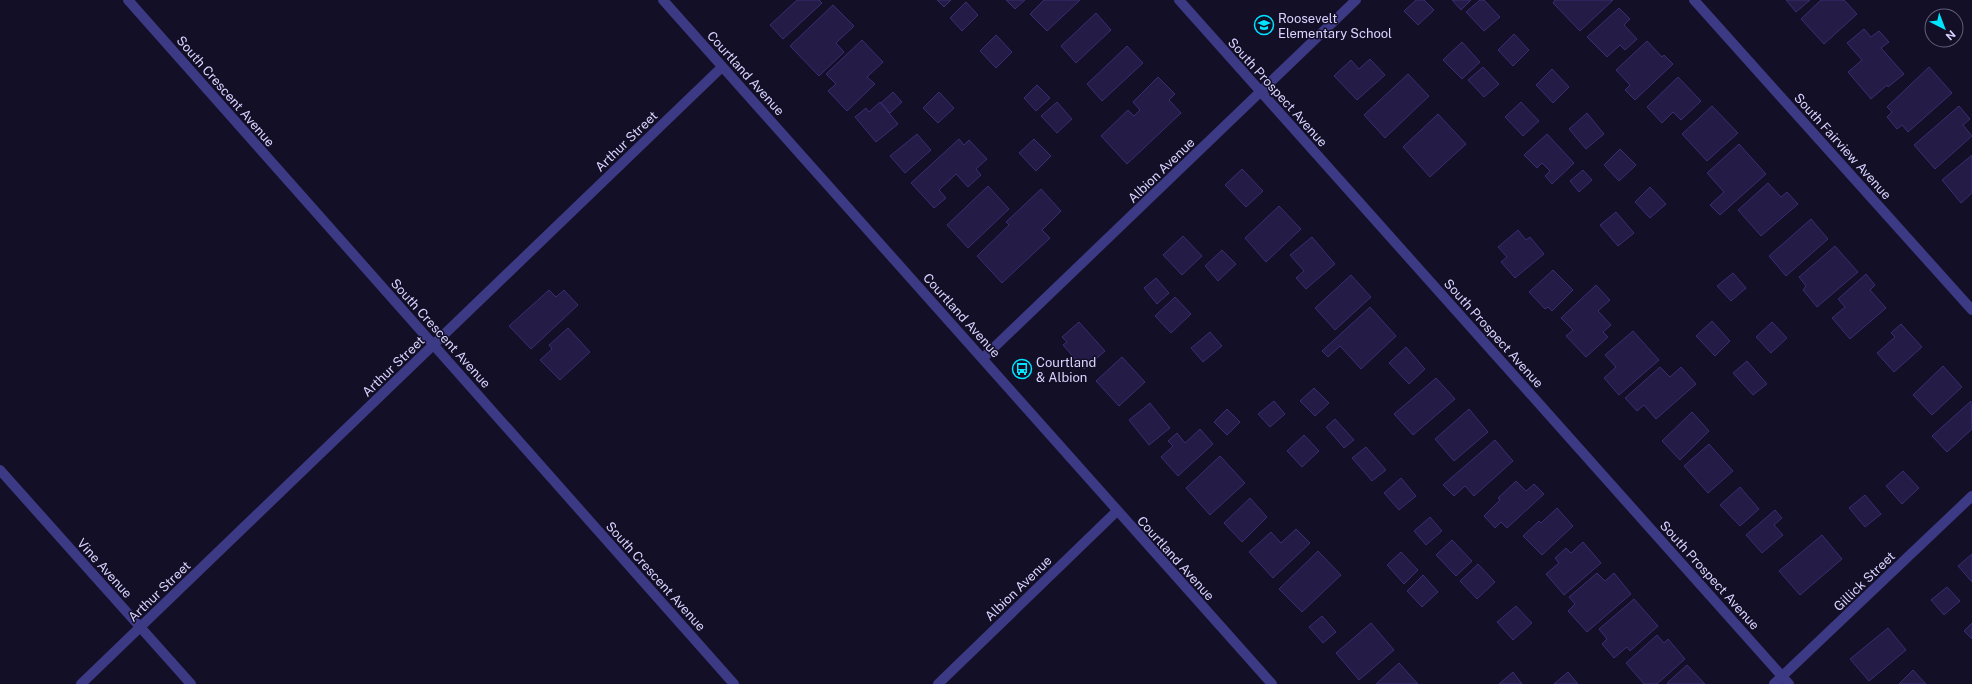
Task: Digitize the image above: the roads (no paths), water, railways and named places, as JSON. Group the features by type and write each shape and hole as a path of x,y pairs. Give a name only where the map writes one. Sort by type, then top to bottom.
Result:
{"street":[{"name":"South Crescent Avenue","path":"128,0 734,684"},
{"name":"Courtland Avenue","path":"663,0 1272,684"},
{"name":"South Prospect Avenue","path":"1179,0 1786,680"},
{"name":"Albion Avenue","path":"983,358 1356,0"},
{"name":"South Fairview Avenue","path":"1694,0 1972,310"},
{"name":"Arthur Street","path":"81,684 722,67"},
{"name":"Vine Avenue","path":"0,470 191,684"},
{"name":"Gillick Street","path":"1774,684 1786,680 1972,496"},
{"name":"Albion Avenue","path":"938,684 1117,511"}],"place":[{"name":"Roosevelt Elementary School","path":"1264,25"},
{"name":"Courtland & Albion","path":"1022,369"}]}
